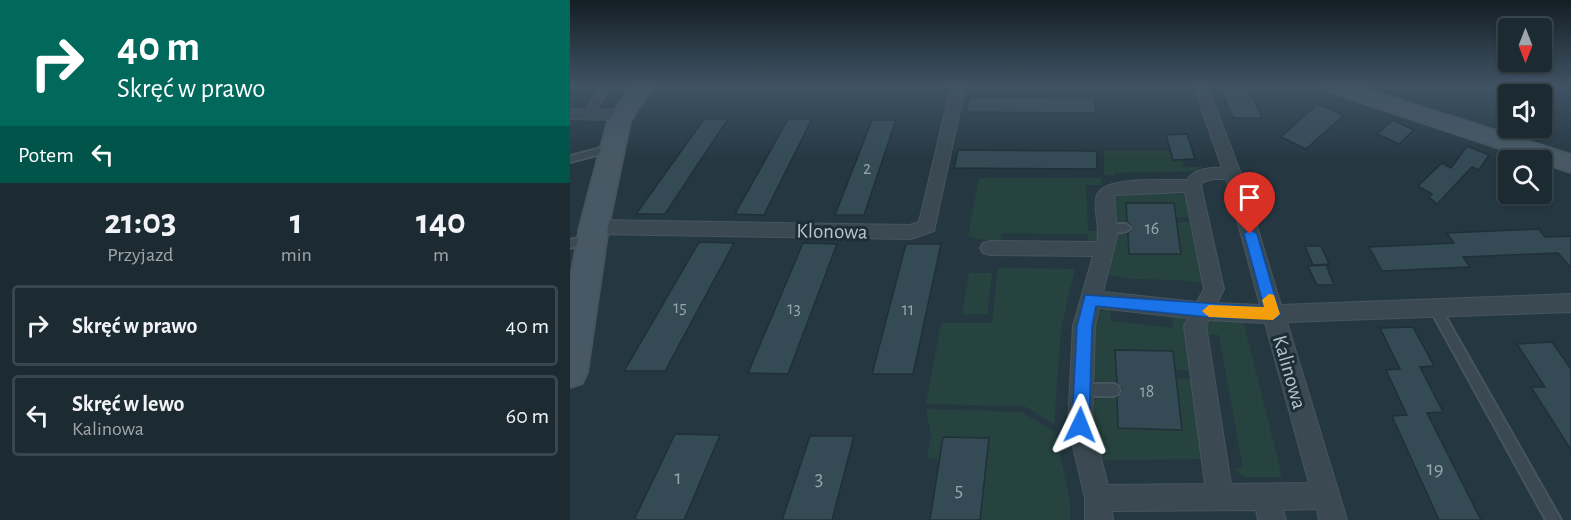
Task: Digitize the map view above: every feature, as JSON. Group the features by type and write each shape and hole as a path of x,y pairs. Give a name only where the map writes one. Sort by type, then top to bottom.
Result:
{"street":[{"path":"570,372 586,236 624,111"},
{"name":"Klonowa","path":"586,236 911,232 927,226 953,111"},
{"name":"Kalinowa","path":"1210,111 1233,174 1329,508"},
{"path":"1410,111 1571,164"},
{"path":"570,114 621,115"},
{"path":"1220,497 1195,326 1214,289 1192,186 1197,178 1212,173 1233,174"},
{"path":"1192,186 1114,188 1105,196 1113,235 1090,299 1084,326 1080,425 1099,509 1220,497 1270,508 1329,508"},
{"path":"990,248 1113,235"},
{"path":"1090,299 1203,311 1273,314 1571,303"}],"lane":[{"path":"570,159 612,148"},
{"path":"1435,308 1554,520"},
{"path":"1082,390 1114,390"}],"green space":[{"path":"1104,151 1170,151 1173,160 1182,160 1183,167 1202,167 1195,171 1104,175"},
{"path":"979,178 1101,178 1101,185 1086,185 1088,231 1101,231 1098,241 1089,244 1088,234 1001,233 1000,243 968,236"},
{"path":"1120,193 1182,194 1189,198 1194,217 1176,217 1173,203 1126,203 1127,225 1115,222 1113,198"},
{"path":"1176,222 1195,222 1206,284 1180,280 1129,279 1104,273 1116,233 1128,231 1130,254 1181,254"},
{"path":"998,268 1075,269 1061,328 1054,424 1024,406 926,404 941,323 992,323"},
{"path":"969,273 992,273 987,314 962,314"},
{"path":"1110,308 1111,321 1173,328 1172,314 1179,315 1187,322 1193,370 1175,370 1173,351 1115,351 1117,385 1099,383 1093,378 1094,321 1097,313"},
{"path":"1213,321 1243,321 1282,477 1244,477 1233,468 1243,468 1219,335 1203,334 1205,326"},
{"path":"1176,379 1195,379 1205,459 1099,460 1089,414 1093,401 1103,396 1117,396 1118,428 1182,430"},
{"path":"926,409 1021,412 1055,432 1070,501 1070,520 980,520 989,438 943,437 940,459 930,459 927,455 931,436"}],"building":[{"path":"1095,111 1095,113 966,112"},
{"path":"1230,111 1259,111 1262,118 1233,118"},
{"path":"1309,111 1335,111 1344,115 1306,149 1281,137"},
{"path":"704,119 728,119 665,214 636,214"},
{"path":"788,119 812,119 764,215 735,214"},
{"path":"872,120 896,120 864,215 835,215"},
{"path":"1393,120 1414,130 1399,144 1377,134"},
{"path":"1187,134 1195,159 1173,160 1166,135"},
{"path":"1467,146 1489,155 1479,170 1472,167 1437,204 1429,197 1432,194 1418,186 1442,163 1451,168"},
{"path":"958,150 1097,151 1097,169 954,168"},
{"path":"1126,203 1174,203 1181,254 1129,254 1128,233 1133,228 1127,222"},
{"path":"1539,229 1545,237 1571,236 1571,268 1558,253 1463,257 1470,267 1382,271 1369,247 1454,243 1447,233"},
{"path":"699,242 734,243 665,371 624,371"},
{"path":"803,243 837,244 788,374 748,373"},
{"path":"906,244 941,244 913,374 872,374"},
{"path":"1305,246 1321,246 1329,264 1313,265"},
{"path":"1326,265 1334,285 1317,285 1308,266"},
{"path":"1413,327 1434,366 1420,367 1443,412 1427,413 1481,520 1439,520 1392,416 1407,415 1386,370 1400,369 1380,328"},
{"path":"1552,342 1571,369 1571,450 1531,387 1545,387 1517,344"},
{"path":"1115,350 1173,351 1182,430 1118,428 1117,397 1122,389 1117,383"},
{"path":"675,434 720,435 684,520 634,520"},
{"path":"810,436 854,436 832,520 782,520"},
{"path":"943,437 989,438 980,520 930,520"}],"slow traffic":[{"path":"1209,311 1273,314 1269,300"}],"route":[{"path":"1080,425 1084,326 1090,299 1218,312 1273,314 1250,234"}]}
